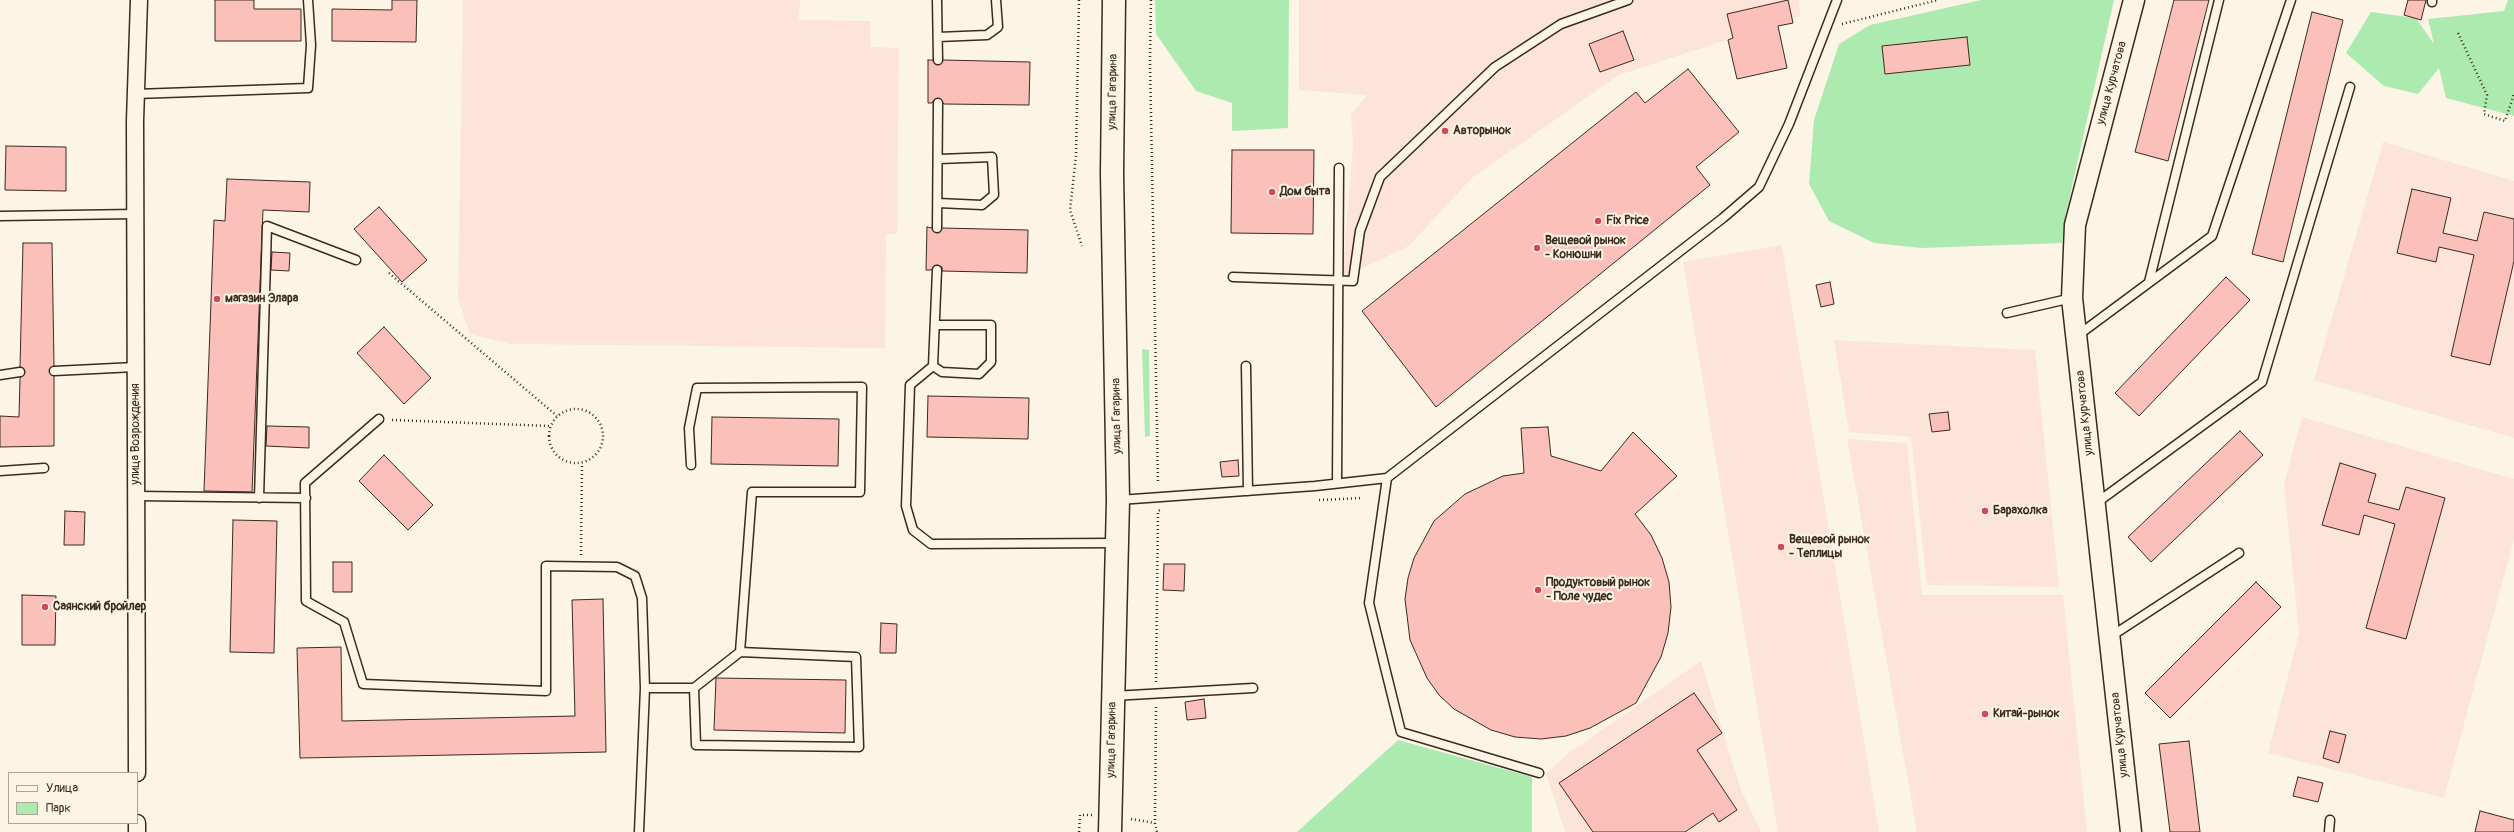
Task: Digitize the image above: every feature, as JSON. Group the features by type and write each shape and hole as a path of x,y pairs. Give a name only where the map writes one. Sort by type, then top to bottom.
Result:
{"main road":[{"name":"улица Гагарина","path":"1110,832 1112,696 1118,500 1112,174 1114,0"}],"street":[{"name":"улица Возрождения","path":"137,772 136,94 139,0"},
{"name":"улица Курчатова","path":"2131,832 2072,298 2075,225 2134,0"}],"lane":[{"path":"136,94 308,88 311,45 308,0"},
{"path":"937,0 938,60"},
{"path":"938,37 987,35 998,27 996,0"},
{"path":"1233,277 1353,282 1360,231 1380,178 1421,137 1502,63 1561,24 1628,0"},
{"path":"1118,500 1248,491 1387,478 1722,218 1759,186 1789,124 1837,0"},
{"path":"2149,282 2219,0"},
{"path":"2076,336 2212,236 2291,0"},
{"path":"2095,504 2262,382 2350,87"},
{"path":"937,228 939,159 938,103"},
{"path":"938,203 982,205 994,195 992,157 939,159"},
{"path":"1337,483 1340,168"},
{"path":"0,216 136,214"},
{"path":"259,498 267,226 356,260"},
{"path":"937,270 933,366 910,385 906,506 914,530 931,544 1117,543"},
{"path":"2007,313 2072,298"},
{"path":"933,366 942,372 979,374 991,362 991,325 935,325"},
{"path":"1246,366 1248,491"},
{"path":"54,371 136,367"},
{"path":"0,375 20,372"},
{"path":"691,465 689,428 698,388 862,387 860,492 752,492 740,652"},
{"path":"379,419 305,483 306,601 344,622 363,684 546,691 546,566 581,565 618,567 635,576 642,598 645,688 640,832"},
{"path":"0,471 44,468"},
{"path":"1387,478 1369,603 1401,732 1539,773"},
{"path":"136,496 306,498"},
{"path":"2109,638 2239,553"},
{"path":"645,688 694,688 740,652 856,657 860,748 696,745 694,688"},
{"path":"1112,696 1253,688"},
{"path":"2329,832 2330,820"}],"path":[{"path":"1078,0 1076,156 1070,210 1082,246"},
{"path":"1151,0 1150,61 1158,498 1155,823 1158,832"},
{"path":"1826,28 1938,0"},
{"path":"2458,33 2487,94 2484,114 2505,121 2514,94"},
{"path":"389,273 557,416"},
{"path":"575,408 588,412 599,421 603,438 601,447 596,455 582,463 570,463 555,454 548,438 550,426 557,416 566,410 575,408"},
{"path":"379,419 550,426"},
{"path":"581,565 582,463"},
{"path":"1315,501 1362,498"},
{"path":"1158,511 1166,510"}],"shaded area":[{"path":"463,0 800,0 799,20 870,21 870,47 899,48 897,234 886,234 885,348 510,344 470,334 458,299"},
{"name":"Авторынок","path":"1299,0 1799,0 1800,16 1619,75 1472,178 1409,246 1342,278 1353,146 1351,115 1367,95 1299,90"},
{"path":"2383,142 2514,181 2514,438 2314,380"},
{"name":"Вещевой рынок - Теплицы","path":"1782,245 1879,832 1778,832 1683,262"},
{"name":"Барахолка","path":"1834,340 2035,350 2059,587 1927,585 1911,437 1849,432"},
{"path":"2302,417 2514,479 2514,539 2444,798 2268,753 2299,633 2284,484"},
{"name":"Китай-рынок","path":"1847,439 1907,443 1922,595 2063,595 2087,832 1917,832"},
{"path":"1701,661 1741,790 1761,832 1565,832 1546,774 1566,755"}],"green space":[{"path":"1155,0 1289,0 1288,128 1232,131 1232,103 1196,91 1156,34"},
{"path":"1981,0 2114,0 2066,213 2062,243 1921,248 1874,243 1829,221 1809,184 1814,120 1839,44 1870,25"},
{"path":"2508,0 2514,0 2514,116 2446,98 2439,68 2418,94 2384,86 2346,53 2371,12 2416,18 2434,44 2428,19 2504,11"},
{"path":"1142,349 1149,350 1150,436 1145,437"},
{"path":"1398,740 1532,777 1532,832 1297,832"}],"building":[{"path":"215,0 254,0 254,9 301,9 301,41 215,41"},
{"path":"392,0 417,0 416,42 332,41 332,9 392,10"},
{"path":"1788,0 1793,23 1778,26 1787,68 1737,79 1728,40 1733,38 1727,14"},
{"path":"2174,0 2209,0 2168,161 2135,152"},
{"path":"2408,0 2426,0 2421,20 2404,15"},
{"path":"2312,12 2343,20 2283,262 2252,254"},
{"path":"1623,31 1634,60 1600,72 1589,44"},
{"path":"1967,37 1970,65 1885,74 1882,46"},
{"path":"928,60 933,60 938,65 943,60 1030,62 1029,105 944,104 938,98 932,103 928,103"},
{"name":"Вещевой рынок - Конюшни","path":"1688,69 1739,132 1696,167 1710,185 1436,407 1362,311 1636,92 1645,103"},
{"path":"6,146 66,147 66,191 5,190"},
{"name":"Дом быта","path":"1232,150 1314,150 1313,234 1231,233"},
{"path":"227,179 310,182 309,212 263,210 252,492 204,491 214,220 225,221"},
{"path":"2412,189 2451,198 2443,233 2477,241 2484,212 2514,219 2514,261 2490,365 2451,356 2474,255 2439,247 2436,262 2397,253"},
{"path":"379,207 427,260 402,282 354,229"},
{"path":"927,227 932,228 937,233 942,228 1028,230 1027,273 942,271 942,267 937,265 931,270 926,270"},
{"path":"23,243 52,243 54,366 49,371 54,376 54,446 0,447 0,416 19,417 20,378 25,372 20,367"},
{"path":"272,252 290,253 289,271 271,270"},
{"path":"2226,277 2250,300 2139,416 2115,393"},
{"path":"1830,282 1834,304 1821,307 1816,285"},
{"path":"384,327 431,378 404,404 357,353"},
{"path":"928,396 1029,398 1028,439 927,437"},
{"path":"1948,412 1950,430 1932,432 1929,414"},
{"path":"712,417 839,419 838,466 711,464"},
{"path":"267,426 309,427 309,448 266,446"},
{"name":"Продуктовый рынок - Поле чудес","path":"1548,427 1551,456 1601,471 1633,432 1677,476 1635,514 1651,535 1662,558 1669,582 1671,607 1668,633 1661,657 1636,703 1590,728 1566,736 1541,739 1515,737 1491,730 1454,709 1439,695 1427,678 1410,640 1405,599 1408,578 1414,558 1434,521 1465,494 1503,476 1524,473 1521,428"},
{"path":"2240,431 2263,455 2151,562 2128,537"},
{"path":"384,455 433,505 408,530 359,481"},
{"path":"1238,460 1239,476 1222,477 1220,462"},
{"path":"2340,463 2376,474 2368,502 2399,510 2406,487 2445,498 2406,639 2366,628 2395,524 2364,515 2359,535 2322,525"},
{"path":"65,511 85,512 84,545 64,545"},
{"path":"233,520 277,521 274,653 230,652"},
{"path":"333,562 352,562 352,592 333,592"},
{"path":"1164,564 1185,564 1184,591 1163,590"},
{"path":"2256,582 2281,607 2170,718 2145,693"},
{"path":"22,595 56,596 55,645 22,645"},
{"path":"603,599 606,752 300,758 297,648 341,647 342,721 575,716 572,600"},
{"path":"881,623 897,624 896,653 880,653"},
{"path":"716,678 846,680 845,733 714,730"},
{"path":"1694,693 1722,733 1697,750 1737,810 1719,822 1713,813 1685,832 1593,832 1559,783"},
{"path":"1204,699 1206,718 1187,720 1185,702"},
{"path":"2330,731 2346,735 2339,763 2323,758"},
{"path":"2189,741 2200,832 2170,832 2159,744"},
{"path":"2298,777 2323,783 2318,802 2293,796"},
{"path":"2480,811 2514,820 2514,832 2475,832"}],"place":[{"name":"Авторынок","path":"1445,131"},
{"name":"Дом быта","path":"1272,192"},
{"name":"Fix Price","path":"1598,221"},
{"name":"Вещевой рынок - Конюшни","path":"1537,248"},
{"name":"магазин Элара","path":"217,299"},
{"name":"Барахолка","path":"1985,511"},
{"name":"Вещевой рынок - Теплицы","path":"1781,547"},
{"name":"Продуктовый рынок - Поле чудес","path":"1538,590"},
{"name":"Саянский бройлер","path":"45,607"},
{"name":"Китай-рынок","path":"1985,714"}]}
